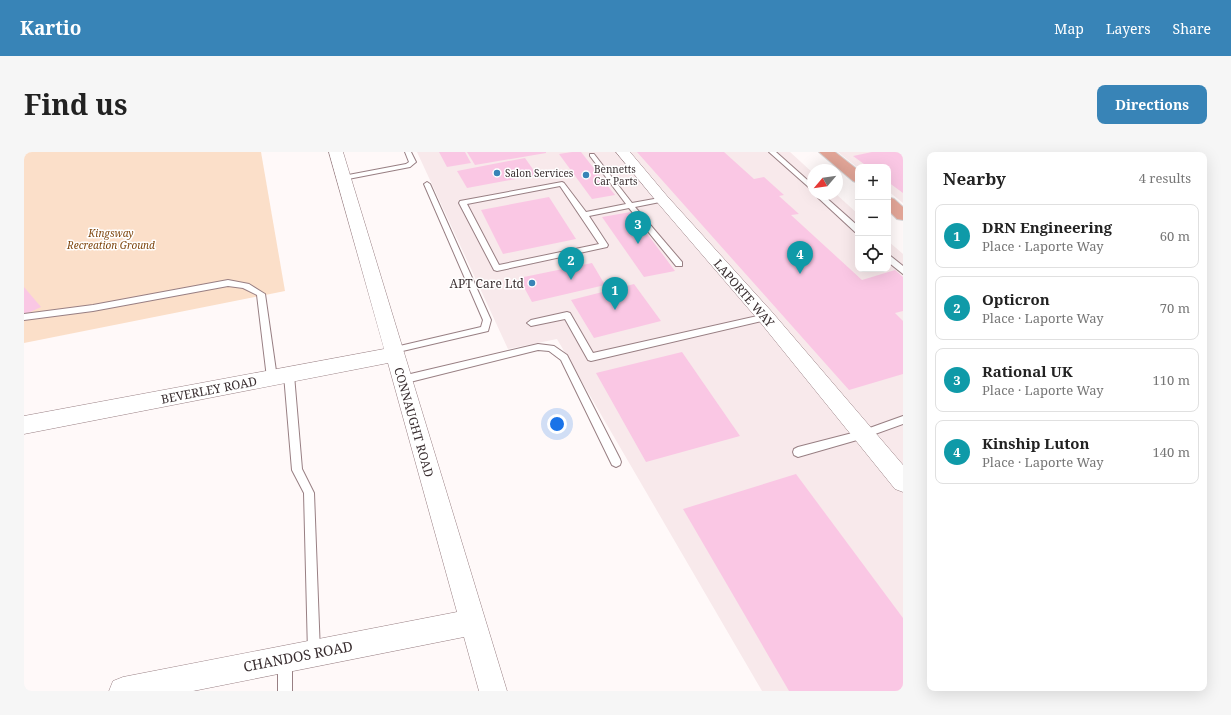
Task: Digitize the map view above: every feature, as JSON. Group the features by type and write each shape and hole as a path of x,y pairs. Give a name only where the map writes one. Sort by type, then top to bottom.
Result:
{"main road":[{"path":"826,152 855,176"},
{"path":"891,205 903,215"}],"street":[{"name":"CONNAUGHT ROAD","path":"336,152 493,691"},
{"name":"LAPORTE WAY","path":"623,152 662,199 766,317 903,482"},
{"name":"BEVERLEY ROAD","path":"24,425 281,376 394,352"},
{"name":"CHANDOS ROAD","path":"123,691 472,622"}],"lane":[{"path":"343,178 408,166 412,162 408,152"},
{"path":"772,152 807,184"},
{"path":"592,155 630,205 679,264"},
{"path":"394,352 485,329 487,320 427,184"},
{"path":"562,184 584,215 604,245 497,268 462,203 562,184"},
{"path":"584,215 662,199"},
{"path":"825,200 855,227"},
{"path":"891,260 903,271"},
{"path":"24,317 93,308 228,283 240,283 249,286 261,294 281,376 297,470 309,493 314,653"},
{"path":"531,323 567,314 591,357 766,317"},
{"path":"402,380 538,347 551,348 564,358 616,462"},
{"path":"798,452 864,434 903,420"},
{"path":"285,659 285,691"}],"shaded area":[{"path":"417,152 790,152 807,168 807,200 843,200 855,211 855,272 891,272 891,244 903,254 903,691 762,691 557,339 508,349"},
{"path":"838,152 903,152 903,203 891,193 891,164 855,164 855,166"}],"green space":[{"name":"Kingsway Recreation Ground","path":"24,152 261,152 285,291 24,343"}],"building":[{"path":"439,152 465,152 471,163 447,167"},
{"path":"467,152 546,152 546,153 475,165"},
{"name":"Bennetts Car Parts","path":"581,152 615,195 592,199 559,154"},
{"path":"637,152 724,152 754,179 764,177 784,195 779,196 799,214 791,215 862,280 895,270 903,277 903,311 895,313 903,321 903,374 849,390"},
{"path":"872,152 899,152 903,155 903,193 891,184 891,164 864,164 853,156"},
{"name":"Salon Services","path":"525,158 537,175 467,188 457,171"},
{"path":"549,197 576,239 503,254 481,210"},
{"path":"631,212 675,271 644,277 602,217"},
{"path":"592,263 605,285 532,302 519,278"},
{"path":"634,284 661,321 594,338 571,300"},
{"path":"24,287 41,307 24,315"},
{"path":"682,352 740,436 646,462 596,373"},
{"path":"796,474 903,618 903,691 789,691 683,509"}],"place":[{"name":"Salon Services","path":"497,173"},
{"name":"Bennetts Car Parts","path":"586,175"},
{"name":"Rational UK","path":"638,244"},
{"name":"Kinship Luton","path":"800,274"},
{"name":"Opticron","path":"571,280"},
{"name":"APT Care Ltd","path":"532,283"},
{"name":"DRN Engineering","path":"615,310"}]}
